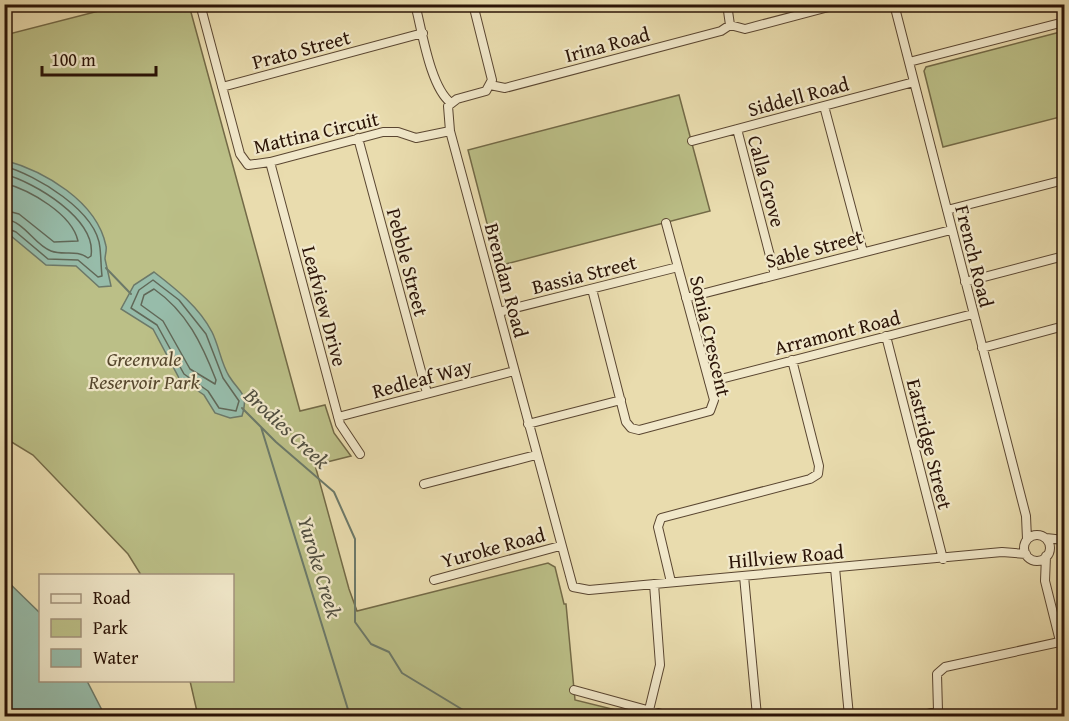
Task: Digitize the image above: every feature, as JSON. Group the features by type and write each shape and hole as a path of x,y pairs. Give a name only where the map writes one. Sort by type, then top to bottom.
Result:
{"street":[{"name":"Mattina Circuit","path":"200,4 242,160 254,166 391,131 416,138 450,131"},
{"path":"415,4 440,90 451,103 486,91 490,85 491,73 473,4"},
{"path":"727,4 730,25 745,30 807,9 840,4"},
{"name":"French Road","path":"894,4 1026,516 1026,541"},
{"path":"909,62 1065,22"},
{"name":"Irina Road","path":"490,85 506,88 721,31 730,25"},
{"name":"Prato Street","path":"222,87 423,33"},
{"name":"Siddell Road","path":"692,141 914,82"},
{"name":"Brendan Road","path":"451,103 447,110 450,131 536,455 574,588"},
{"path":"824,106 863,252"},
{"name":"Calla Grove","path":"737,129 775,275"},
{"name":"Pebble Street","path":"358,138 427,393"},
{"name":"Leafview Drive","path":"270,162 338,417 345,433 360,454"},
{"path":"946,210 1065,180"},
{"name":"Sonia Crescent","path":"592,289 628,425 639,430 710,411 714,405 709,382 666,223"},
{"name":"Sable Street","path":"686,298 951,230"},
{"path":"965,282 1065,256"},
{"name":"Bassia Street","path":"499,312 678,267"},
{"name":"Arramont Road","path":"709,382 973,314"},
{"path":"982,348 1065,326"},
{"name":"Eastridge Street","path":"886,336 943,559"},
{"path":"671,582 658,527 662,518 810,479 818,474 819,466 792,360"},
{"name":"Redleaf Way","path":"338,417 514,370"},
{"path":"528,424 621,400"},
{"path":"424,484 536,455"},
{"name":"French Road","path":"1026,516 1044,537"},
{"path":"920,717 938,711 938,674 945,668 1062,641 1045,581 1029,557 1026,541 1034,535 1065,541"},
{"path":"1044,537 1048,553 1045,581"},
{"name":"Hillview Road","path":"1002,552 1026,541"},
{"path":"1029,557 1040,560 1065,541"},
{"name":"Yuroke Road","path":"434,580 561,546"},
{"name":"Hillview Road","path":"574,588 583,590 1002,552 1029,557"},
{"path":"836,568 849,717"},
{"path":"744,576 757,717"},
{"path":"649,710 660,665 654,584"},
{"path":"574,690 669,717"}],"green space":[{"name":"Greenvale Reservoir Park","path":"122,5 189,5 300,411 325,405 334,433 351,456 315,465 357,611 548,563 555,567 564,604 566,604 575,700 640,716 198,716 190,682 234,682 234,574 140,574 128,554 33,455 5,438 5,35"},
{"path":"1064,31 1064,116 943,147 924,71 926,67"},
{"path":"679,95 710,211 498,266 468,150"}],"water":[{"path":"4,160 36,172 67,190 92,215 101,230 106,246 105,259 111,286 99,287 76,266 46,265 5,231"},
{"path":"154,272 186,299 207,323 226,371 244,398 242,416 230,418 215,413 204,395 179,378 153,329 121,309 134,285"},
{"path":"4,578 39,612 39,682 88,682 105,716 5,716"}],"waterway":[{"name":"Brodies Creek","path":"106,268 131,294"},
{"name":"Brodies Creek","path":"242,408 276,442 334,492 355,539 355,622 371,644 389,652 402,673 473,716"},
{"name":"Yuroke Creek","path":"261,427 350,716"}]}
